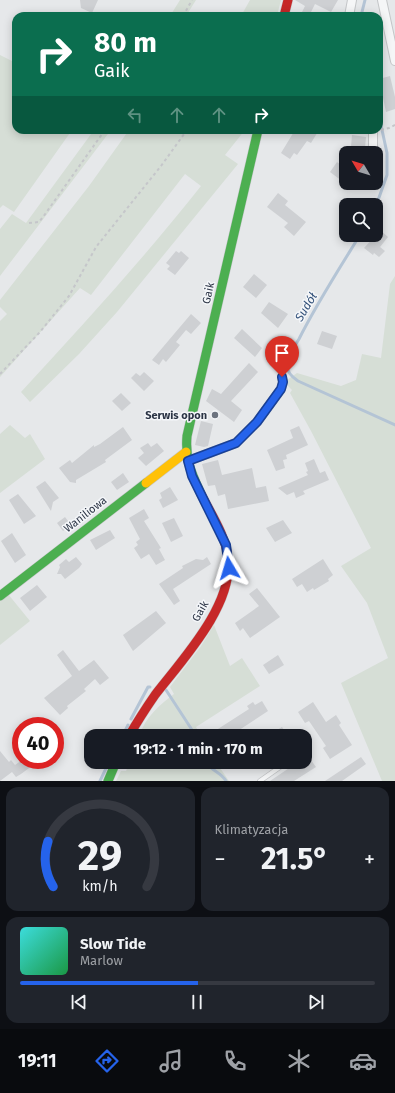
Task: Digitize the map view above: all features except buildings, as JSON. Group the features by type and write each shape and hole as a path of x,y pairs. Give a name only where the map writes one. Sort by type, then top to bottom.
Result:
{"street":[{"path":"285,12 288,0"},
{"path":"350,12 352,0"},
{"path":"382,0 395,61"},
{"name":"Gaik","path":"133,729 155,694 197,640 211,618 221,598 228,576 229,558 226,545 192,476 187,457 187,436 257,134"},
{"path":"373,134 373,146"},
{"path":"187,457 236,443 246,435 281,389 283,382 282,377"},
{"name":"Waniliowa","path":"0,596 187,457"},
{"path":"108,781 113,769"}],"lane":[{"path":"260,781 276,769"}],"path":[{"path":"185,12 192,0"},
{"path":"383,129 395,125"},
{"path":"29,223 39,222 102,134"},
{"path":"0,374 40,332 69,296 96,247 161,166 184,134"}],"shaded area":[{"path":"180,0 196,0 188,12 172,12"},
{"path":"250,0 281,0 278,12 243,12"},
{"path":"0,55 12,61 12,134 69,134 14,212 3,205 0,208"},
{"path":"91,134 108,134 0,276 0,229 12,214 26,223"},
{"path":"126,134 242,134 225,155 238,164 117,312 79,354 30,402 21,392 113,291 201,186 185,174 91,295 80,288 0,377 0,321 7,314 0,307 0,300 89,186"},
{"path":"395,276 395,781 382,781 341,683 388,658 367,603 341,566 371,548 290,393 292,390 287,385 287,380 297,373 341,386 356,380 362,354 381,358 390,284"},
{"path":"10,425 25,438 30,434 45,459 0,493 0,434"},
{"path":"8,594 30,621 0,645 0,600"},
{"path":"214,625 230,666 242,658 260,686 196,727 197,729 142,729 153,712 174,694 170,687 201,646"},
{"path":"127,769 221,769 229,781 116,781 121,771 126,771"}],"waterway":[{"name":"Sudół","path":"362,12 365,0"},
{"name":"Sudół","path":"379,198 387,175 387,153 383,134"},
{"name":"Sudół","path":"356,242 288,357 287,369 298,381 395,425"},
{"path":"131,719 148,687 150,687"},
{"path":"166,690 191,729"},
{"path":"126,729 128,725"},
{"path":"100,781 106,769"},
{"path":"212,769 226,781"}],"traffic: fast":[{"path":"201,494 194,479 188,459 187,436 257,134"},
{"path":"0,596 146,483"},
{"path":"108,781 113,769"}],"traffic: slow":[{"path":"188,461 236,443 257,422 281,389 283,382 282,377"},
{"path":"146,483 186,452"}],"traffic: jam":[{"path":"285,12 288,0"},
{"path":"133,729 155,695 192,649 204,631 215,613 223,594 228,576 227,550 218,525 201,494"}],"place":[{"name":"Serwis opon","path":"215,415"}],"route":[{"path":"229,568 229,558 226,545 220,530 192,476 188,461 202,455 221,450 236,443 246,435 281,389 283,382 282,377"}]}
